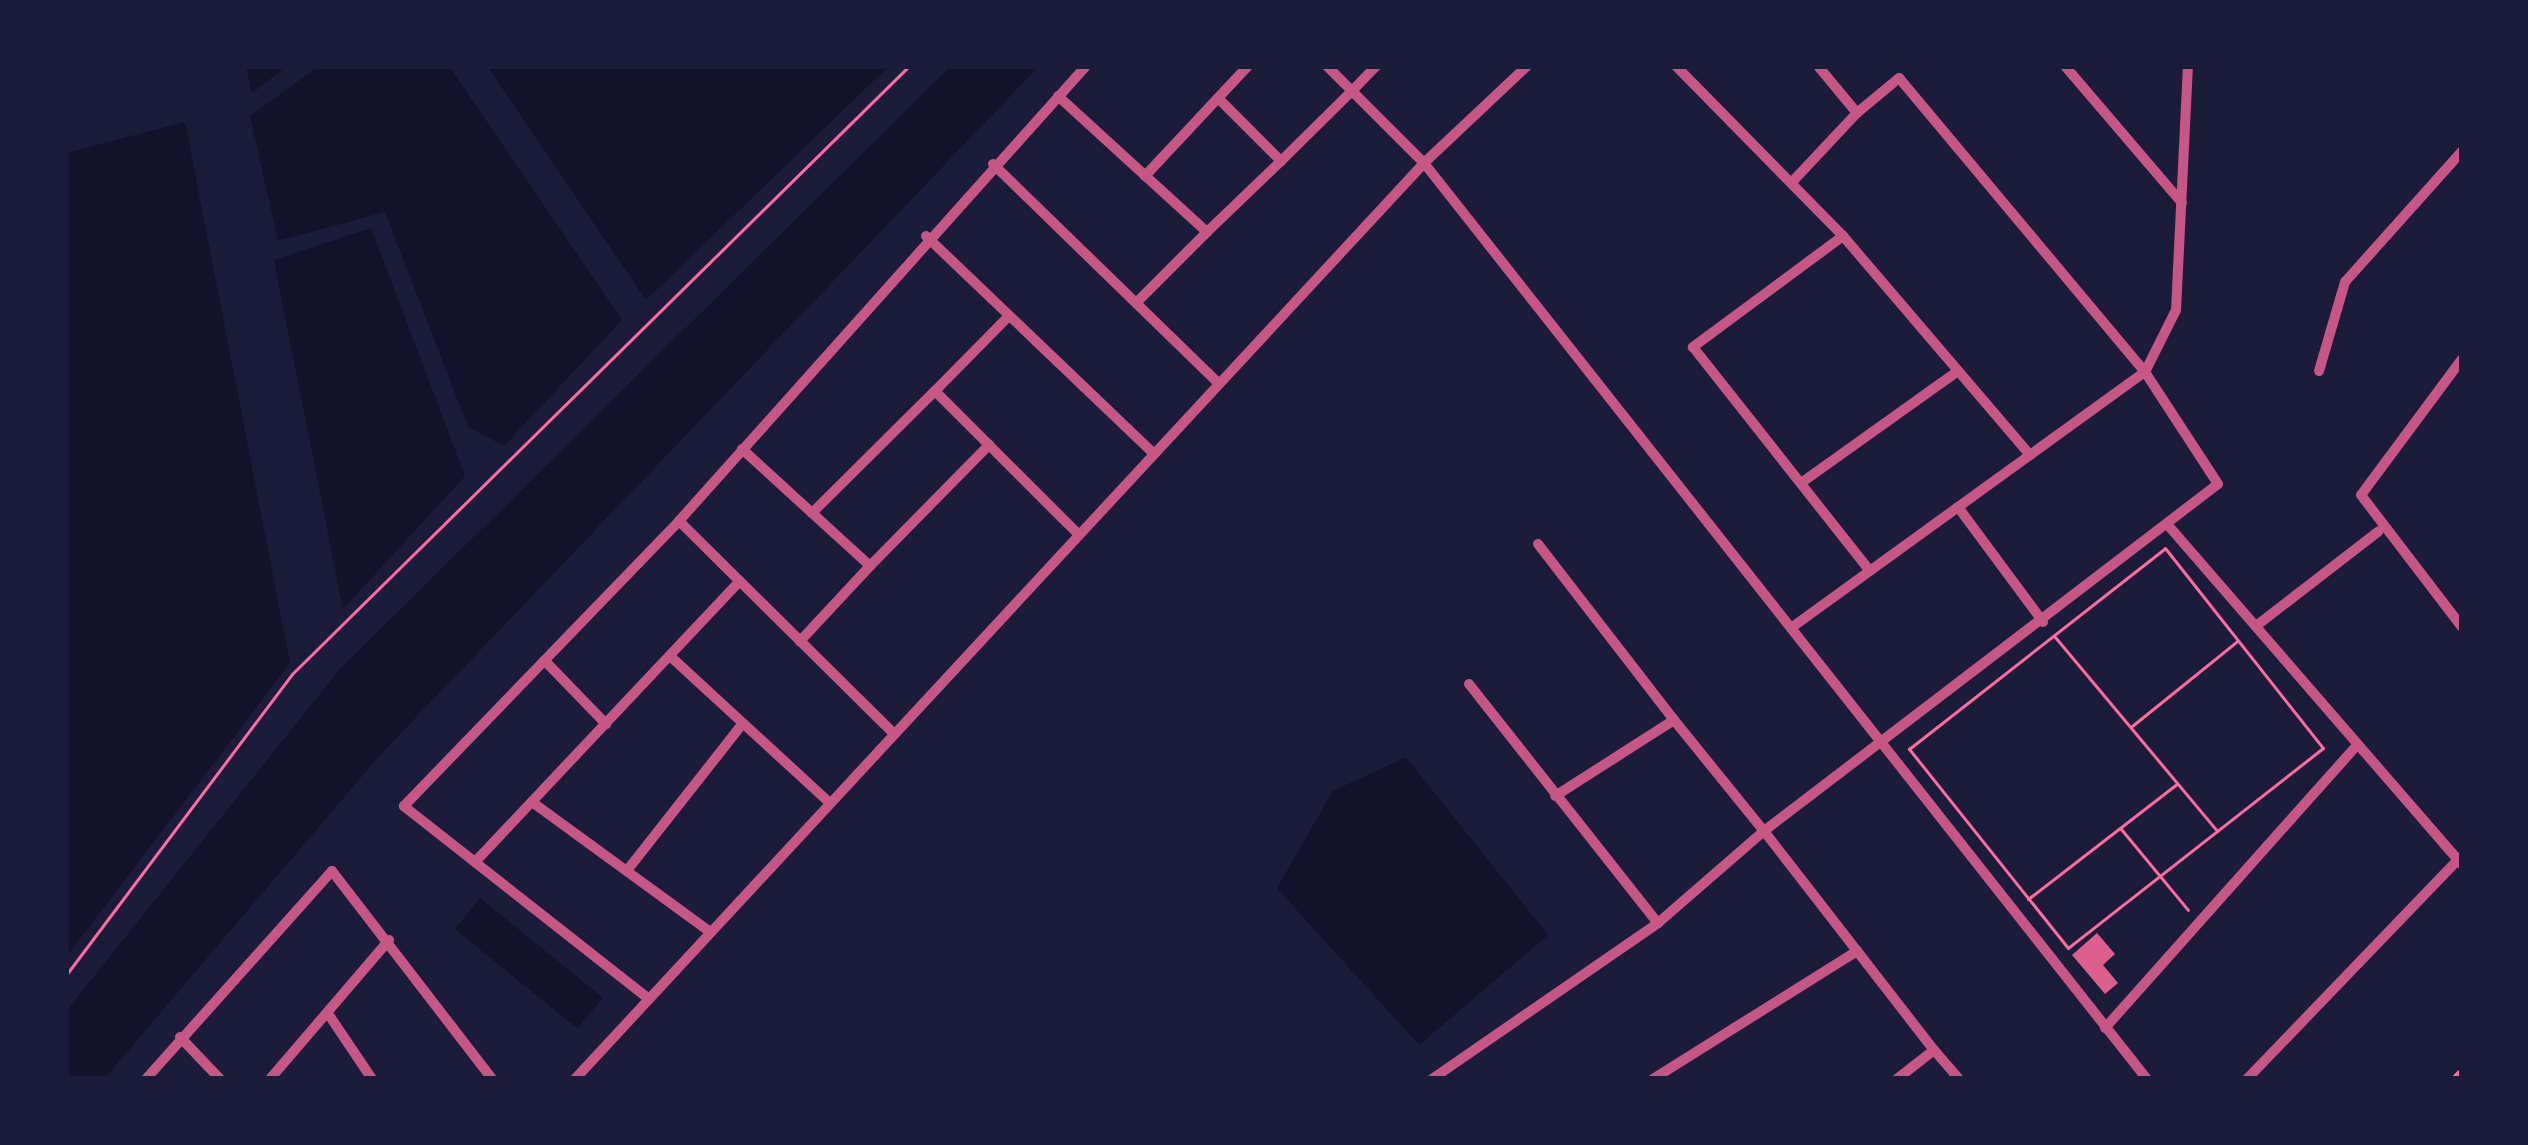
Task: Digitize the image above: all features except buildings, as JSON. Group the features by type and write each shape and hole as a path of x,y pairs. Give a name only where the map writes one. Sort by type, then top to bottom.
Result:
{"street":[{"path":"649,999 404,806 679,520 926,236 1086,66"},
{"path":"1145,176 1248,66"},
{"path":"1328,66 1424,163 2146,1079"},
{"path":"1137,302 1376,66"},
{"path":"575,1079 1217,383 1424,163 1527,66"},
{"path":"1676,66 1794,179 2030,455"},
{"path":"1818,66 1857,113"},
{"path":"1794,179 1857,113 1911,66"},
{"path":"2065,66 2182,203"},
{"path":"1791,628 2145,372 2176,310 2188,66"},
{"path":"1432,1079 1658,923 1764,832 1883,746 2218,484 2145,372 1899,78"},
{"path":"1058,96 1207,232"},
{"path":"1217,98 1281,161"},
{"path":"2319,371 2345,282 2462,151"},
{"path":"994,164 1217,383"},
{"path":"926,236 1006,319 1153,453"},
{"path":"1843,236 1694,347 1870,571"},
{"path":"812,513 1006,319"},
{"path":"2462,359 2361,495 2379,531 2462,627"},
{"path":"1801,483 1958,371"},
{"path":"935,392 1078,534"},
{"path":"800,641 989,445"},
{"path":"742,448 870,566"},
{"path":"1958,507 2043,622"},
{"path":"679,520 894,734"},
{"path":"2168,524 2354,749 2461,860 2247,1079"},
{"path":"2256,626 2379,531"},
{"path":"1538,544 1959,1079"},
{"path":"475,862 740,581"},
{"path":"670,656 830,802"},
{"path":"545,661 605,724"},
{"path":"1469,684 1658,923"},
{"path":"1556,796 1674,720"},
{"path":"628,868 743,723"},
{"path":"2104,1028 2354,749"},
{"path":"532,802 710,932"},
{"path":"146,1079 332,871 492,1079"},
{"path":"270,1079 389,940"},
{"path":"1654,1079 1857,951"},
{"path":"329,1015 372,1079"},
{"path":"180,1037 220,1079"},
{"path":"1897,1079 1934,1050"}],"path":[{"path":"66,975 292,674 909,66"},
{"path":"2164,548 2238,640 2324,748 2068,948 1909,749 2164,548"},
{"path":"2043,622 2217,831"},
{"path":"2130,727 2256,626"},
{"path":"2012,910 2178,784"},
{"path":"2120,828 2199,923"}],"shaded area":[{"path":"246,66 287,66 252,93"},
{"path":"319,66 449,66 622,320 504,446 468,427 385,212 278,241 250,116"},
{"path":"487,66 889,66 646,300"},
{"path":"951,66 1039,66 380,755 104,1079 66,1079 66,1011 340,669"},
{"path":"185,122 290,663 66,957 66,153"},
{"path":"371,228 465,476 343,609 274,260"},
{"path":"1406,757 1548,935 1419,1045 1277,888 1333,791"},
{"path":"480,898 603,997 578,1029 455,929"}]}
